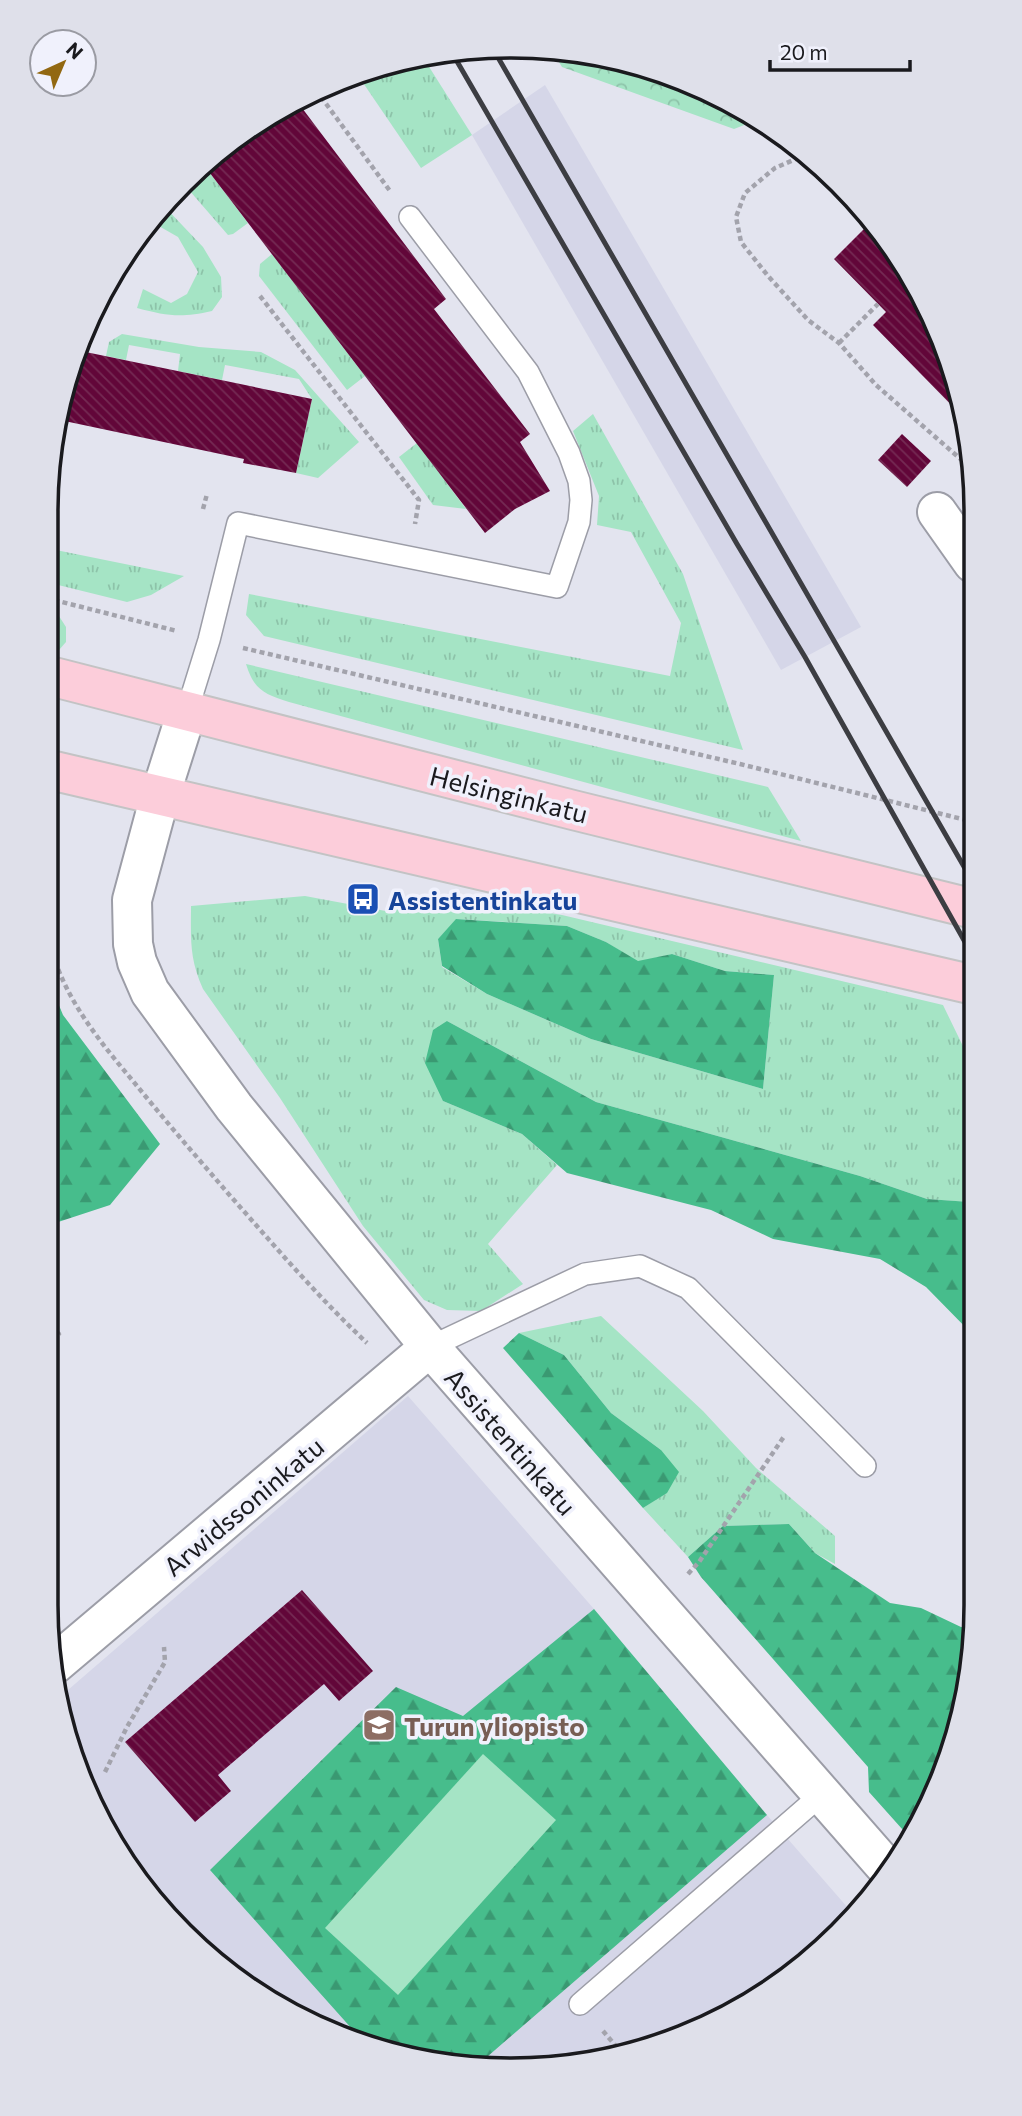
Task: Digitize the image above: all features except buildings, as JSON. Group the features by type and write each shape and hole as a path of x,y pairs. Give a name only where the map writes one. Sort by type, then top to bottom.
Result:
{"main road":[{"name":"Helsinginkatu","path":"58,678 559,807 964,907"},
{"path":"58,772 964,983"}],"street":[{"path":"937,512 964,550"},
{"name":"Assistentinkatu","path":"187,711 160,796 132,900 133,944 150,992 234,1107 430,1347 883,1864"},
{"name":"Arwidssoninkatu","path":"61,1659 430,1347"}],"lane":[{"path":"187,711 209,640 238,523 557,587 579,523 579,481 569,453 527,372 410,217"},
{"path":"430,1347 586,1273 639,1266 688,1288 865,1466"},
{"path":"580,2004 822,1794"}],"path":[{"path":"323,99 410,217"},
{"path":"796,159 775,168 745,193 736,217 741,242 808,320 839,343 876,385 961,460"},
{"path":"260,296 419,500"},
{"path":"839,343 878,304"},
{"path":"58,601 174,630"},
{"path":"246,649 740,764 964,820"},
{"path":"58,969 75,1005 101,1043 170,1126 336,1314 399,1374"},
{"path":"658,1608 699,1562 805,1405"},
{"path":"105,1772 127,1727 165,1662 164,1647"}],"shaded area":[{"path":"545,85 861,627 781,670 472,135"},
{"name":"Turun yliopisto","path":"408,1396 594,1609 848,1908 787,1965 738,1998 684,2024 628,2043 570,2054 511,2058 452,2054 394,2043 338,2024 284,1998 235,1965 170,1904 134,1857 104,1805 82,1751 66,1692"}],"green space":[{"path":"558,61 628,73 684,92 747,124 734,129 562,67"},
{"path":"428,65 472,135 421,168 363,83"},
{"path":"209,173 248,223 228,235 190,192"},
{"path":"170,212 203,247 221,277 222,297 212,311 191,315 157,313 137,308 143,289 171,303 187,294 198,272 178,237 159,226"},
{"path":"272,254 365,376 347,390 259,276 260,264"},
{"path":"122,334 199,347 261,352 295,370 359,442 318,478 296,473 312,399 299,379 225,365 222,380 178,371 180,354 129,345 126,360 106,356 109,342"},
{"path":"593,414 683,574 743,750 264,636 246,615 249,594 670,676 681,623 631,532 597,525 599,496 573,431"},
{"path":"417,443 466,509 433,505 399,457"},
{"path":"58,550 184,576 151,595 127,602 58,585"},
{"path":"58,615 66,627 66,642 59,650"},
{"path":"246,664 768,787 801,841 289,702 261,690"},
{"path":"305,896 391,912 395,898 501,905 562,915 943,1005 964,1048 964,1202 927,1199 860,1176 596,1102 447,1021 443,1101 522,1134 557,1165 488,1244 523,1284 481,1311 447,1310 424,1300 363,1226 280,1098 203,989 193,958 191,906","holes":["457,919 567,926 606,942 638,962 672,954 725,971 774,975 763,1089 591,1039 487,994 442,967 438,939"]},
{"path":"456,919 567,926 606,942 638,961 672,954 725,971 774,975 763,1089 591,1039 487,994 442,966 438,939"},
{"path":"58,1003 63,1015 160,1144 110,1205 58,1222"},
{"path":"447,1021 596,1102 860,1176 927,1199 964,1202 964,1326 926,1287 880,1259 773,1239 711,1210 567,1173 522,1134 443,1101 425,1063 433,1030"},
{"path":"601,1316 703,1411 756,1468 835,1536 835,1564 815,1553 789,1524 723,1526 688,1557 643,1508 666,1493 661,1450 611,1413 564,1355 519,1333"},
{"path":"519,1333 564,1355 611,1413 661,1450 679,1472 667,1493 643,1508 503,1348"},
{"path":"789,1524 815,1553 890,1603 921,1608 963,1627 956,1693 949,1722 930,1778 904,1831 869,1792 868,1767 701,1577 688,1557 723,1526"},
{"path":"594,1609 767,1815 487,2057 423,2050 352,2029 210,1870 396,1687 463,1716"},
{"path":"483,1754 556,1820 398,1995 325,1928"}],"railway":[{"path":"499,58 964,867"},
{"path":"457,61 805,657 964,940"}],"place":[{"name":"Assistentinkatu","path":"363,899"},
{"name":"Turun yliopisto","path":"379,1725"}]}
